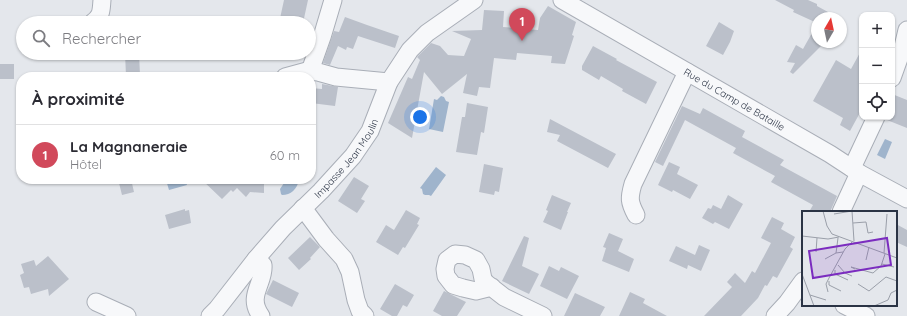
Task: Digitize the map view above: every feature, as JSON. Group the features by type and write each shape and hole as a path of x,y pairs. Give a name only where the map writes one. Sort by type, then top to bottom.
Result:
{"street":[{"path":"100,16 102,0"},
{"path":"316,54 333,0"},
{"name":"Impasse Jean Moulin","path":"210,316 283,228 304,208 360,147 370,131 389,82 410,50 427,33 474,0"},
{"name":"Rue du Camp de Bataille","path":"562,0 830,154 856,171 907,199"},
{"path":"895,71 905,48 907,30"},
{"path":"310,71 314,60"},
{"path":"305,72 310,71 336,77 389,82"},
{"path":"636,215 631,206 630,196 633,184 687,72"},
{"path":"841,211 875,120"},
{"path":"304,208 326,239 344,259 350,272 360,311 365,316"},
{"path":"256,259 263,264 264,270 255,296 256,308 261,316"},
{"path":"775,316 787,303 802,282"},
{"path":"492,287 504,297 543,316"},
{"path":"96,302 127,316"},
{"path":"846,306 866,316"}],"water":[{"path":"441,96 449,102 443,132 429,129 434,99 437,100"},
{"path":"885,139 892,142 885,159 877,155"},
{"path":"436,167 446,175 431,196 425,195 420,188"},
{"path":"167,184 187,185 169,190"},
{"path":"283,184 298,184 293,191 288,194 282,195 280,189"}],"building":[{"path":"284,0 308,0 305,16 281,16"},
{"path":"775,0 808,0 817,4 817,6 828,12 811,12 811,20 793,12 794,10"},
{"path":"548,6 576,22 572,35 574,36 565,64 551,63 552,56 517,53 516,60 494,58 490,88 479,87 477,96 463,93 467,74 442,94 424,72 412,138 388,123 408,77 412,79 420,60 417,57 431,43 440,46 448,55 464,56 471,39 452,31 482,30 484,10 504,11 503,27 538,30 540,18"},
{"path":"345,17 399,36 395,48 358,36 353,49 347,47 346,50 338,46 330,65 323,63 334,31 339,32"},
{"path":"719,22 734,31 723,55 706,46"},
{"path":"811,35 811,48 819,48 793,74 790,72 795,63 787,62 796,45 803,49"},
{"path":"593,46 657,82 646,104 622,91 623,89 601,76 599,80 582,70 582,66"},
{"path":"859,54 859,114 850,131 840,125 843,118 813,101 836,60 851,69"},
{"path":"125,60 139,60 140,72 126,72"},
{"path":"0,64 14,64 14,79 0,79"},
{"path":"322,84 338,87 335,106 316,104 316,88 322,89"},
{"path":"895,95 907,100 907,128 887,120 895,120"},
{"path":"467,103 488,107 484,133 481,132 477,155 456,152 462,117 465,117"},
{"path":"682,106 700,114 703,108 745,131 742,137 784,160 780,165 837,196 830,211 810,211 813,205 771,182 775,176 733,153 736,148 685,120 663,166 655,162"},
{"path":"550,119 616,154 608,168 557,141 560,135 547,132"},
{"path":"669,162 680,167 677,174 698,185 690,199 673,190 672,192 658,185"},
{"path":"484,164 503,168 499,192 495,191 494,195 479,192"},
{"path":"354,177 369,186 361,199 365,201 357,213 338,201"},
{"path":"119,184 132,184 134,192 122,195"},
{"path":"206,184 264,184 264,193 250,192 246,197 237,188 233,192 231,190 222,199"},
{"path":"552,195 571,203 561,230 543,222 548,211 546,210"},
{"path":"728,195 743,204 729,229 715,222 713,224 702,218 708,208 711,209 713,205 721,209"},
{"path":"185,209 185,211 189,210 191,223 169,229 165,215"},
{"path":"406,210 420,218 417,224 419,225 405,248 403,247 398,255 376,242 386,225 394,230"},
{"path":"772,217 784,223 781,229 795,237 790,247 793,249 777,278 773,276 767,286 765,285 758,298 741,316 704,316 732,287 727,282 735,273 745,283 752,271 755,273 771,243 761,238"},
{"path":"897,225 907,230 907,247 897,242"},
{"path":"609,233 623,239 618,251 634,259 629,272 602,261 606,248 603,247"},
{"path":"524,236 529,238 522,266 539,274 529,294 502,281"},
{"path":"310,237 320,247 310,258 311,259 299,270 288,258"},
{"path":"699,245 710,250 701,271 688,265 687,269 669,261 676,246 695,255"},
{"path":"48,256 69,279 49,296 48,289 31,294 29,287 24,288 20,275 24,273 21,264 34,260 36,266"},
{"path":"549,266 559,271 561,267 579,276 567,299 540,286"},
{"path":"273,280 299,293 292,307 266,294"},
{"path":"395,284 414,295 407,307 403,305 397,316 392,316 380,309"},
{"path":"444,291 466,302 457,316 442,316 433,311"},
{"path":"630,292 645,299 643,303 667,316 619,316"},
{"path":"575,293 605,307 600,316 564,316"}],"place":[{"name":"La Magnaneraie","path":"522,41"}]}
